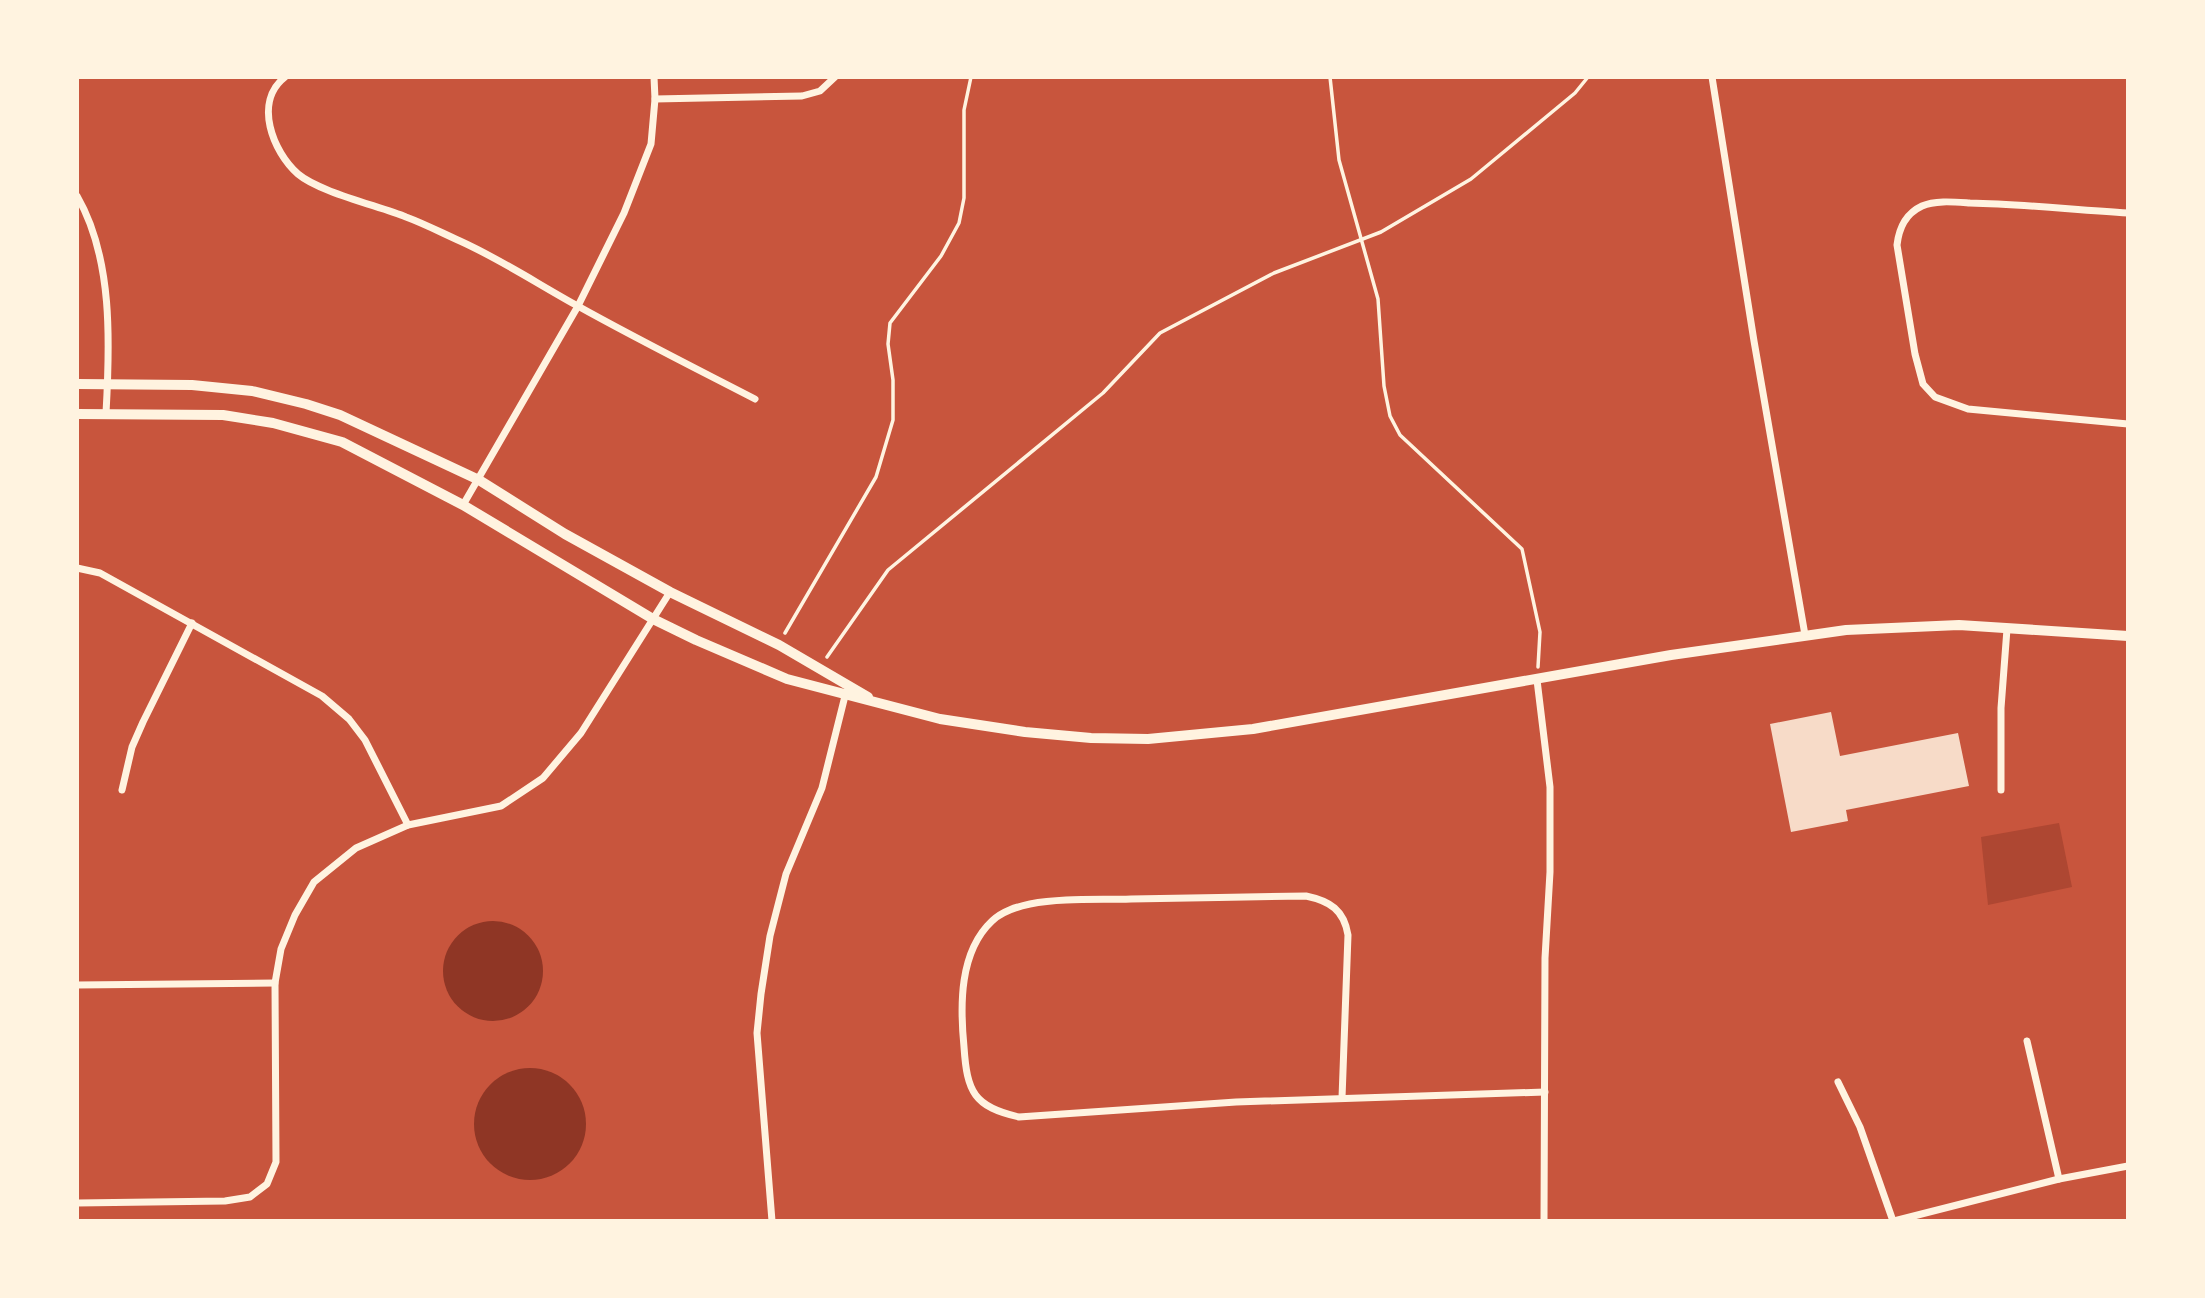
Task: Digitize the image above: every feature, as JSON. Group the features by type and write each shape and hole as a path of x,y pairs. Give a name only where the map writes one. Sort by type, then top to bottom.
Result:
{"street":[{"path":"285,77 279,82 271,99 268,114 272,134 282,158 300,176 407,217 464,243 755,399"},
{"path":"463,505 578,306 640,177 650,145 655,99 654,77"},
{"path":"655,99 802,96 820,91 835,77"},
{"path":"1712,77 1805,635"},
{"path":"77,195 93,228 104,284 108,383 106,413"},
{"path":"2128,213 1999,203 1947,202 1923,205 1908,215 1899,230 1897,245 1915,354 1923,384 1935,397 1968,409 2128,424"},
{"path":"77,384 192,385 252,391 340,415 479,480 565,534 670,592 820,668 847,690"},
{"path":"77,414 222,415 272,423 342,442 463,505 653,619 787,679 847,690 940,719 1025,732 1091,738 1148,739 1253,729 1617,664 1805,635 1904,626 1959,625 2128,636"},
{"path":"77,568 100,573 322,696 348,719 365,740 408,825"},
{"path":"77,1203 225,1201 250,1197 267,1184 276,1162 275,983 281,949 295,915 314,882 356,848 408,825 501,806 543,778 581,733 670,592"},
{"path":"122,790 138,734 192,623"},
{"path":"2001,790 2001,708 2007,629"},
{"path":"1537,680 1550,787 1550,872 1545,958 1544,1221"},
{"path":"772,1221 757,1033 769,936 786,874 822,788 847,690"},
{"path":"1342,1098 1348,935 1346,922 1339,910 1323,900 1306,896 1089,900 1032,904 1009,909 992,922 971,954 962,1002 968,1083 977,1099 998,1112 1019,1117 1236,1102 1545,1092"},
{"path":"77,985 275,983"},
{"path":"2027,1041 2059,1179"},
{"path":"1838,1082 1860,1127 1893,1221 2059,1179 2128,1166"}],"path":[{"path":"779,645 876,477 893,420 893,380 888,344 890,323 941,256 959,223 964,198 964,110 971,77"},
{"path":"1330,77 1339,160 1378,299 1384,386 1390,416 1400,435 1522,549 1540,632 1537,680"},
{"path":"820,668 888,570 1103,393 1160,334 1274,273 1381,233 1471,179 1574,93 1588,77"}],"shaded area":[{"path":"2059,823 2072,887 1988,905 1981,837"},
{"path":"493,921 521,929 535,943 543,971 535,999 521,1013 493,1021 465,1013 451,999 443,971 451,943 465,929"},
{"path":"530,1068 551,1072 570,1084 582,1103 586,1124 582,1145 570,1164 551,1176 530,1180 509,1176 490,1164 478,1145 474,1124 478,1103 490,1084 509,1072"}],"building":[{"path":"1831,712 1840,756 1958,733 1969,786 1846,810 1848,821 1791,832 1770,724"}]}
